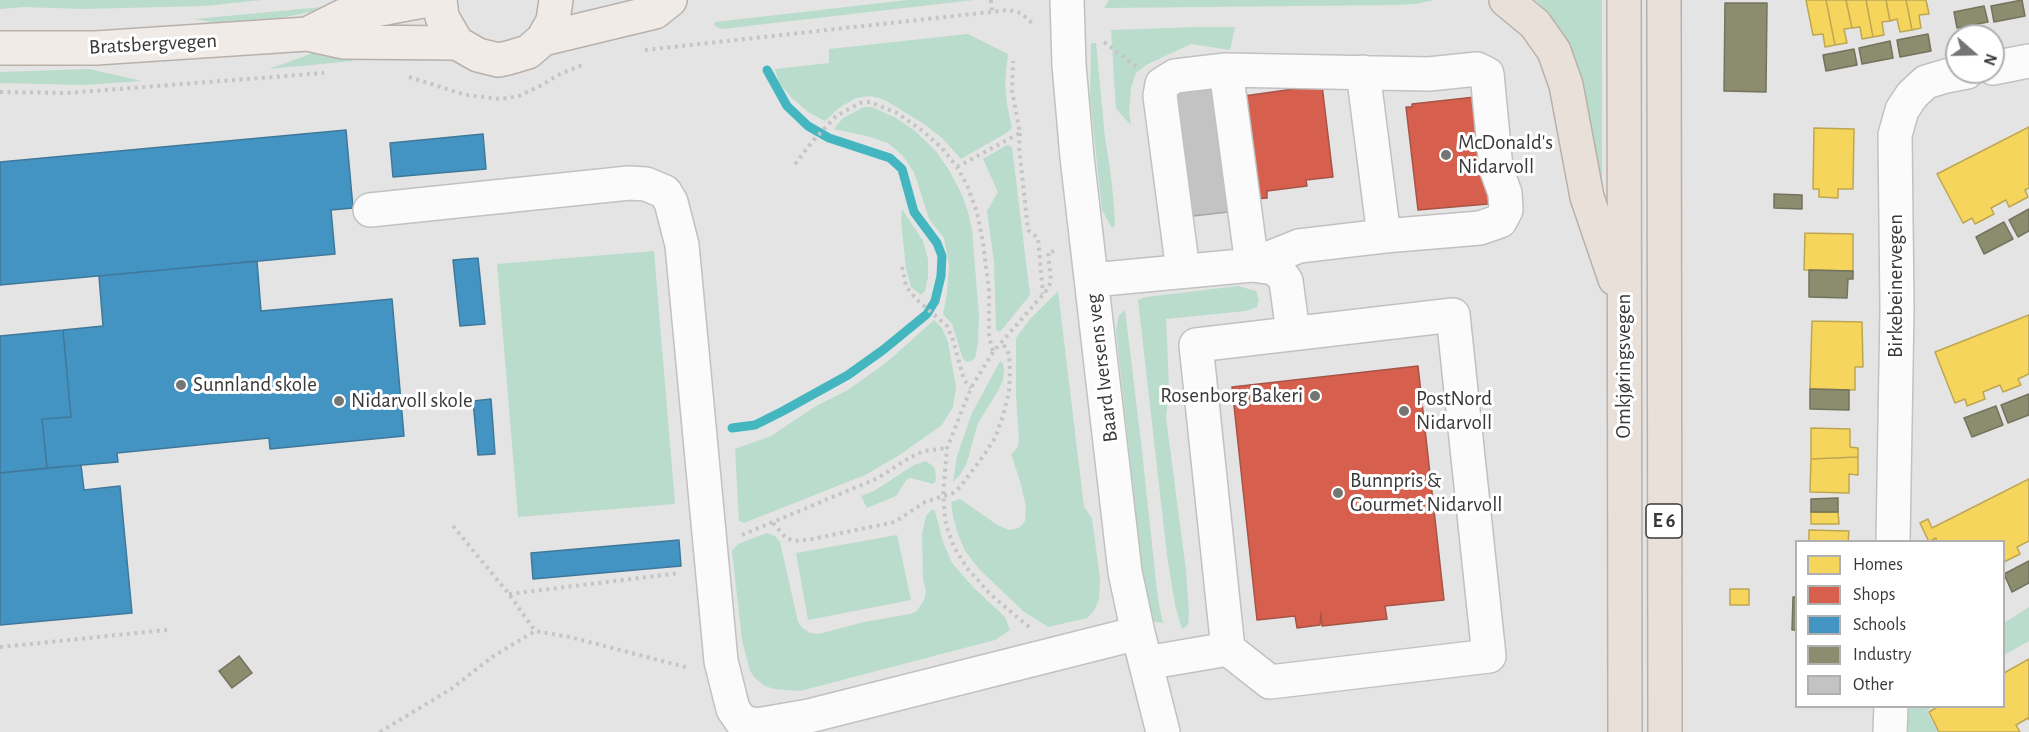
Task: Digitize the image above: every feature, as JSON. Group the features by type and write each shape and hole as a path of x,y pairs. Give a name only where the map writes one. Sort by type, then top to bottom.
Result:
{"highway":[{"name":"E 6","path":"1506,0 1535,24 1554,51 1566,85 1587,197 1623,304"},
{"name":"Omkjøringsvegen","path":"1624,0 1625,732"},
{"name":"Omkjøringsvegen","path":"1664,0 1665,732"}],"main road":[{"name":"Bratsbergvegen","path":"307,34 343,15 428,0"},
{"path":"440,0 442,17 457,43 478,55 498,60 528,51 543,39 553,21 556,0"},
{"path":"543,39 655,12 670,0"},
{"name":"Bratsbergvegen","path":"0,48 96,48 307,34 343,42 457,43"}],"street":[{"name":"Baard Iversens veg","path":"1067,0 1077,157 1125,572 1163,732"},
{"path":"2005,66 2029,62"},
{"path":"1184,271 1160,96 1162,84 1175,76 1226,70 1429,74 1477,69 1487,74 1496,168 1505,193 1506,210 1500,221 1480,228 1299,246 1252,265"},
{"path":"1226,70 1252,265"},
{"path":"1364,72 1384,236"},
{"name":"Birkebeinervegen","path":"1893,540 1897,308 1895,135 1902,110 1912,95 1926,82 1945,76"},
{"path":"370,210 629,183 646,184 665,192 671,202 682,245 721,661 740,727 809,716 1046,656 1142,648 1228,649 1270,682 1489,656 1453,315 1196,345 1228,649"},
{"path":"1092,280 1252,265 1274,268 1286,281 1293,333"},
{"path":"1890,708 1890,732"}],"path":[{"path":"990,0 992,12"},
{"path":"635,51 1009,10 1021,13 1033,24"},
{"path":"1104,42 1135,65"},
{"path":"1012,61 1012,91 1020,134 1018,146 1028,230 1038,238 1043,295"},
{"path":"399,75 466,95 501,99 519,96 560,74 590,63"},
{"path":"0,92 67,93 327,73"},
{"path":"795,164 836,116 860,103 870,102 886,108 924,132 942,148 967,185 977,212 989,290 989,336 993,352"},
{"path":"957,167 1020,134"},
{"path":"1046,656 1035,632 991,595 967,568 954,547 946,525 943,495 947,448 971,388 993,352 1043,295 1051,282 1048,252 1058,250"},
{"path":"902,267 906,286 916,299 947,326 964,380 971,388"},
{"path":"773,523 786,538 794,541 803,540 895,522 925,502 953,493 960,487 995,438 1009,392 1009,354 1002,342"},
{"path":"737,537 879,478 924,451 947,448"},
{"path":"453,526 509,594 535,631"},
{"path":"509,594 713,569"},
{"path":"0,647 167,630"},
{"path":"380,732 451,689 492,657 535,631 570,637 694,669"}],"green space":[{"path":"0,0 263,0 204,6 0,9"},
{"path":"907,0 974,0 722,29 715,26 715,22"},
{"path":"1109,0 1434,0 1395,5 1104,8"},
{"path":"1536,0 1602,0 1602,195 1575,64 1558,26"},
{"path":"344,5 281,18 224,24 195,19"},
{"path":"1235,27 1230,50 1191,44 1146,65 1136,73 1131,88 1129,111 1131,125 1116,109 1111,30"},
{"path":"968,34 1008,54 1005,81 1012,128 961,159 942,138 924,124 883,99 870,96 856,98 839,108 825,121 808,112 792,98 779,83 775,69 829,63 829,49"},
{"path":"1091,43 1096,43 1114,205 1115,225 1112,228 1102,210 1090,98"},
{"path":"354,51 353,61 269,69 316,52"},
{"path":"89,69 142,81 84,85 0,83 0,72"},
{"path":"864,107 872,107 896,118 915,131 935,150 962,195 972,230 979,315 978,343 975,358 971,361 967,362 963,359 952,324 943,314 949,264 944,238 929,219 914,172 902,155 888,143 834,129 843,118"},
{"path":"1007,145 1012,147 1030,295 1000,332 996,330 994,262 987,211 998,192 983,159"},
{"path":"902,209 923,241 928,259 928,277 925,291 921,295 911,287 906,268 901,222"},
{"path":"654,251 675,504 518,517 497,264"},
{"path":"1238,286 1256,291 1259,299 1257,307 1246,311 1166,319 1169,389 1166,418 1186,570 1189,614 1188,625 1182,629 1175,605 1167,555 1138,300 1146,297"},
{"path":"1058,291 1084,507 1092,518 1100,579 1099,599 1094,611 1087,618 1048,627 1023,611 980,570 965,551 958,534 951,502 960,499 996,524 1009,530 1019,528 1025,521 1026,506 1011,454 1018,447 1019,440 1016,338 1030,319"},
{"path":"1125,310 1158,600 1163,623 1149,621 1143,582 1116,330 1119,315"},
{"path":"934,320 942,328 948,342 956,387 953,407 942,425 898,456 865,475 744,523 739,521 735,449 771,436 816,406 848,390 887,362"},
{"path":"1000,361 1004,370 1003,380 978,423 967,462 953,482 957,456 972,413"},
{"path":"926,461 935,468 936,481 933,484 907,479 896,496 867,508 861,496 874,491 914,465"},
{"path":"932,509 935,511 943,542 952,563 973,587 1005,617 1010,630 995,640 800,691 774,689 765,686 755,678 750,671 742,640 732,551 738,544 767,533 775,536 780,542 798,622 810,633 819,634 917,611 926,592 923,579 922,534 926,516"},
{"path":"897,535 911,600 808,620 796,553"},
{"path":"2029,607 2029,641 2005,654 2005,622"},
{"path":"1903,708 1930,708 1927,711 1938,732 1902,732"}],"building: Homes":[{"path":"1806,0 1826,0 1835,45 1825,47 1823,34 1813,35"},
{"path":"1826,0 1846,0 1852,28 1844,29 1847,43 1835,45"},
{"path":"1846,0 1866,0 1873,37 1862,39 1860,27 1852,28"},
{"path":"1866,0 1886,0 1890,21 1882,22 1884,35 1873,37"},
{"path":"1886,0 1906,0 1912,30 1900,32 1897,19 1890,21"},
{"path":"1906,0 1926,0 1929,14 1919,15 1921,28 1912,30"},
{"path":"2029,127 2029,188 2025,190 2028,197 2009,207 2006,200 1991,208 1994,214 1975,224 1972,218 1963,223 1937,174"},
{"path":"1814,128 1854,129 1853,189 1838,189 1838,198 1819,197 1819,189 1813,189"},
{"path":"1805,233 1853,234 1853,271 1804,270"},
{"path":"2029,315 2029,374 2018,379 2021,385 2003,392 2000,385 1983,392 1985,399 1967,406 1965,399 1955,403 1935,352"},
{"path":"1812,321 1862,322 1863,367 1855,367 1855,390 1810,389"},
{"path":"1811,428 1850,429 1850,447 1858,448 1858,457 1811,459"},
{"path":"1858,457 1858,475 1849,474 1849,493 1810,492 1811,459"},
{"path":"2029,479 2029,541 2017,547 2020,554 2005,562 2005,540 1936,540 1936,538 1928,540 1920,523 1928,519 1932,528"},
{"path":"1811,512 1838,512 1839,524 1811,524"},
{"path":"1809,530 1849,531 1848,540 1809,540"},
{"path":"1730,589 1749,589 1749,605 1730,605"},
{"path":"2029,659 2029,720 2028,718 2016,725 2020,732 1939,732 1929,712 1936,708 2005,708 2005,672"}],"building: Shops":[{"path":"1322,85 1333,177 1306,180 1307,186 1267,191 1267,198 1242,200 1237,97"},
{"path":"1475,97 1492,201 1487,201 1488,204 1418,210 1406,107 1412,107 1412,104"},
{"name":"Bunnpris & Gourmet Nidarvoll","path":"1418,366 1444,600 1385,606 1387,619 1322,626 1321,613 1320,625 1297,628 1295,616 1257,620 1232,387"}],"building: Schools":[{"path":"346,130 353,208 331,210 335,254 0,285 0,162"},
{"path":"483,134 486,169 393,177 390,143"},
{"path":"478,258 485,324 460,326 453,260"},
{"path":"257,261 261,311 392,299 404,436 270,449 269,438 117,453 118,462 47,468 42,419 71,417 63,330 103,326 99,276"},
{"path":"63,330 71,417 42,419 47,468 0,473 0,336"},
{"path":"491,399 495,454 478,455 473,401"},
{"path":"81,465 84,490 120,486 132,613 0,625 0,473"},
{"path":"679,540 681,566 533,579 531,553"}],"building: Industry":[{"path":"2022,0 2025,16 1994,22 1991,6"},
{"path":"1725,3 1767,3 1766,92 1724,91"},
{"path":"1984,6 1988,22 1956,24 1954,12"},
{"path":"1928,34 1931,51 1900,57 1897,40"},
{"path":"1890,41 1893,58 1862,64 1859,48"},
{"path":"1854,49 1857,65 1826,71 1823,55"},
{"path":"1774,194 1802,195 1802,209 1774,208"},
{"path":"2029,209 2029,231 2018,237 2009,220"},
{"path":"2004,222 2013,239 1984,254 1976,237"},
{"path":"1809,270 1853,271 1853,279 1848,279 1847,298 1809,297"},
{"path":"1810,389 1849,390 1849,410 1810,409"},
{"path":"2029,394 2029,415 2008,423 2001,405"},
{"path":"1996,406 2003,425 1972,437 1964,418"},
{"path":"1838,498 1838,512 1811,512 1811,499"},
{"path":"2029,561 2029,583 2012,592 2005,573"},
{"path":"1793,597 1795,597 1795,630 1792,630"},
{"path":"239,656 252,673 232,688 219,671"}],"building: Other":[{"path":"1212,83 1220,147 1235,146 1241,188 1225,190 1228,212 1184,217 1168,89"}],"waterway":[{"path":"732,428 755,425 783,411 848,375 883,350 927,314 935,301 941,276 942,256 937,243 914,212 902,169 890,158 829,138 808,126 787,106 767,70"}],"place":[{"name":"McDonald's Nidarvoll","path":"1446,155"},
{"name":"Sunnland skole","path":"181,385"},
{"name":"Rosenborg Bakeri","path":"1315,396"},
{"name":"Nidarvoll skole","path":"339,401"},
{"name":"PostNord Nidarvoll","path":"1404,411"},
{"name":"Bunnpris & Gourmet Nidarvoll","path":"1338,493"}]}
